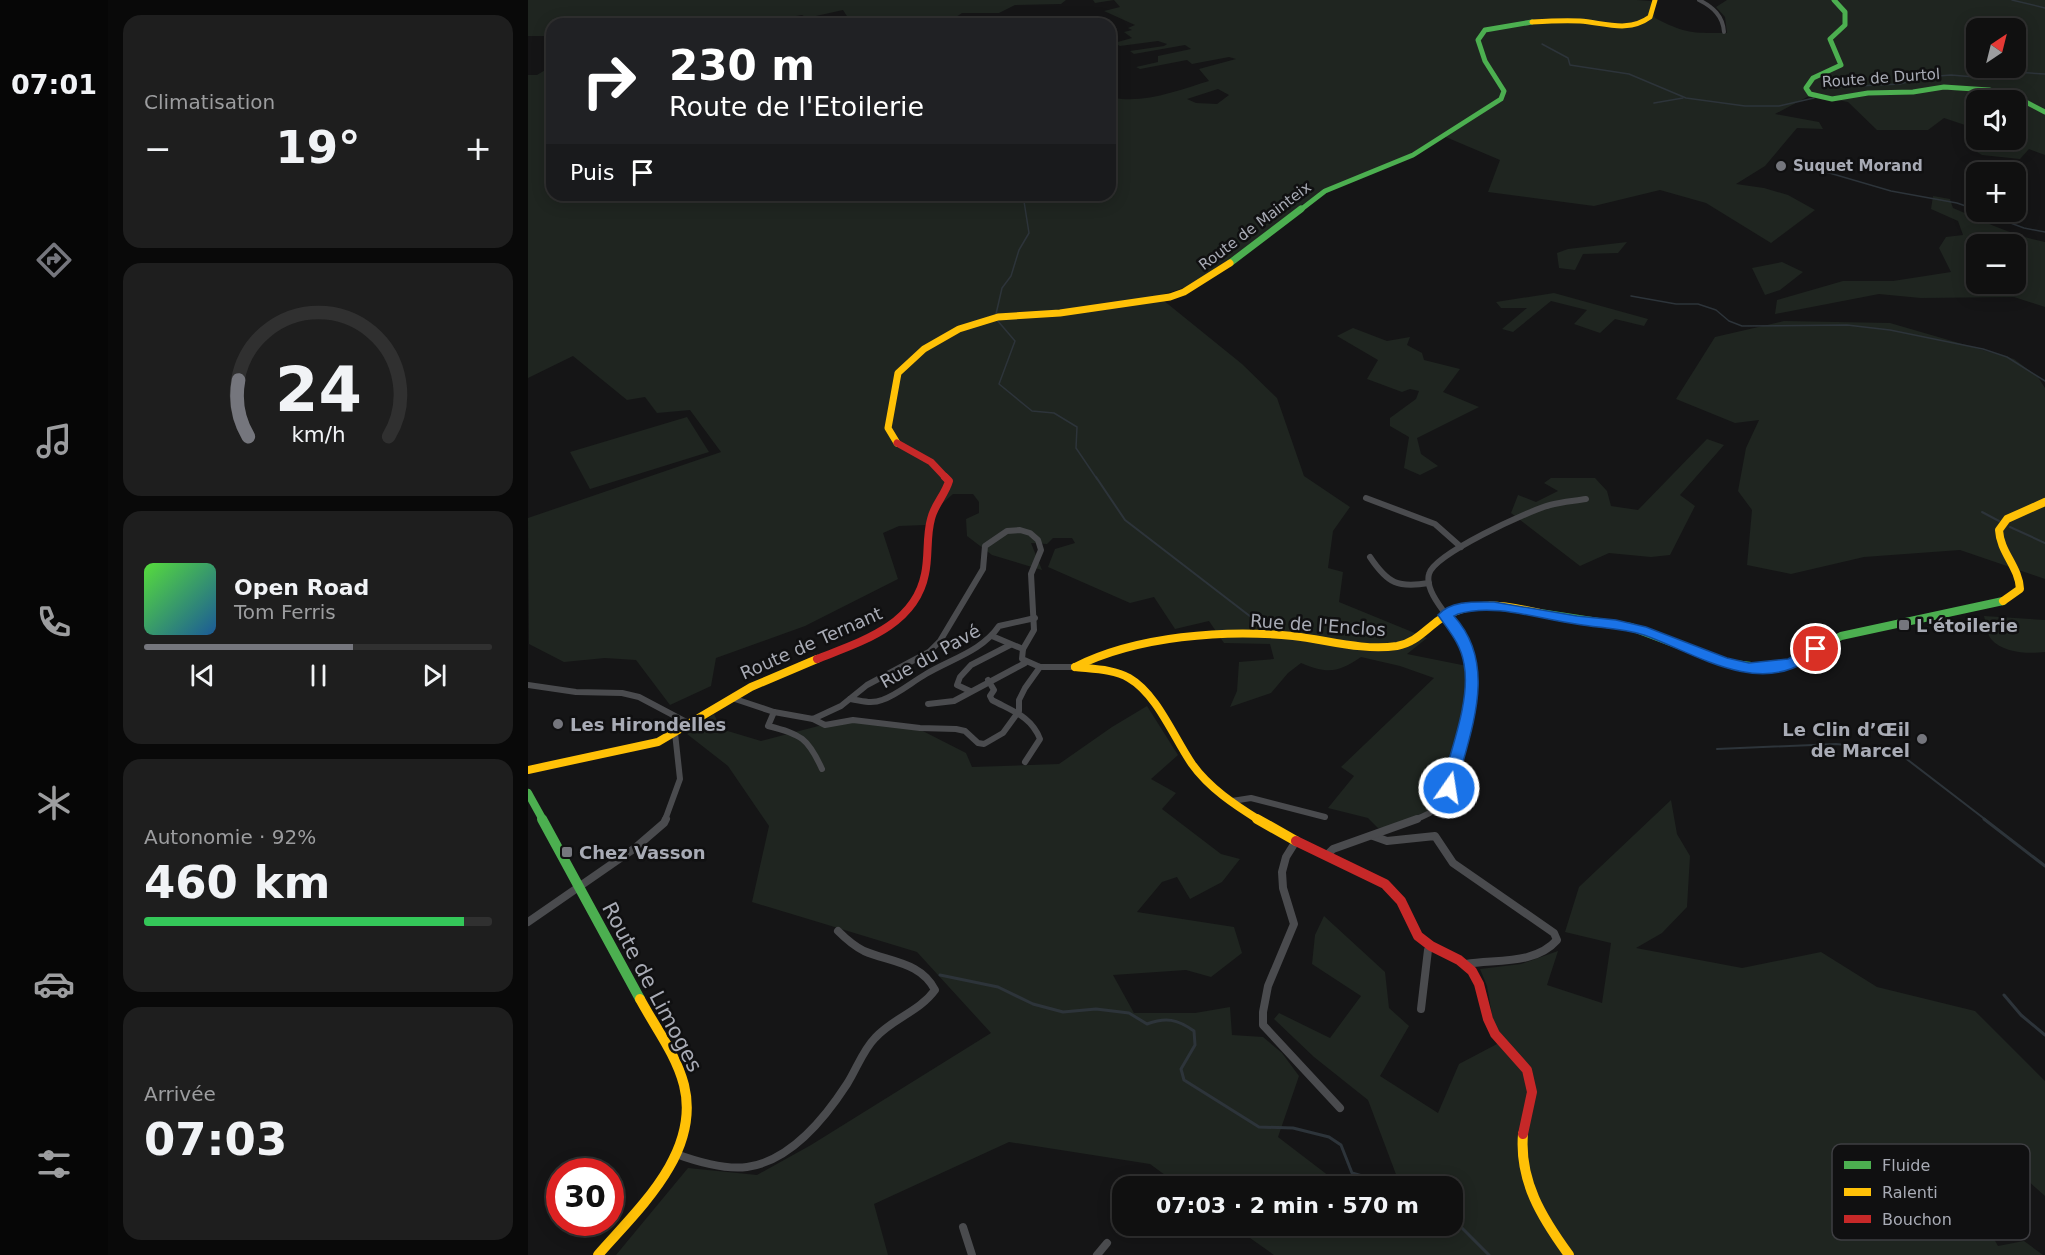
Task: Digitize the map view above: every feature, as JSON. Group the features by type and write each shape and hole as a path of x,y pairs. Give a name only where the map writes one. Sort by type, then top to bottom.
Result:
{"main road":[{"name":"Route de Mainteix","path":"1170,297 1215,274 1325,191 1392,165 1501,99 1503,91 1482,58 1478,40 1485,30 1506,26 1573,21 1635,26 1653,14 1655,0"},
{"name":"Route de Durtol","path":"1834,0 1845,12 1845,25 1830,39 1841,64 1809,81 1807,91 1814,96 1832,99 1868,93 1913,92 1953,87 2008,94 2045,112"},
{"name":"Route de Ternant","path":"528,770 642,746 675,734 769,678 887,630 909,611 925,580 931,516 947,491 949,481 929,460 894,442 889,435 894,384 898,374 924,349 959,329 987,319 1071,312 1170,297"},
{"path":"1445,615 1465,607 1512,607 1646,631 1737,666 1749,668 1780,666 1801,659 1830,640 1856,632 2002,601 2014,595 2020,589 2021,575 1998,540 1999,529 2006,520 2016,514 2032,511 2045,502"},
{"name":"Rue de l'Enclos","path":"1075,667 1092,656 1120,648 1246,635 1274,635 1367,646 1403,646 1424,636 1445,615"},
{"path":"1075,667 1115,672 1136,681 1185,757 1203,777 1266,826 1392,889 1401,901 1418,936 1431,946 1465,964 1479,984 1495,1034 1527,1070 1532,1092 1522,1141 1522,1161 1534,1198 1548,1227 1569,1255"},
{"name":"Route de Limoges","path":"528,793 678,1069 685,1087 688,1119 675,1154 646,1198 598,1255"}],"street":[{"path":"1699,0 1718,13 1724,24 1724,32"},
{"path":"1366,498 1435,525 1461,547"},
{"path":"1326,856 1333,849 1373,836 1436,810 1442,804 1449,788 1471,698 1471,663 1456,628 1445,615 1429,583 1428,575 1433,566 1461,547 1506,523 1551,505 1586,499"},
{"path":"813,719 841,706 867,684 929,652 940,641 982,569 985,546 1006,531 1020,530 1030,533 1038,540 1041,550 1031,573 1035,618 1034,630 1023,649 1025,663"},
{"path":"1370,557 1374,565 1395,583 1403,586 1429,583"},
{"path":"992,636 999,626 1035,618"},
{"name":"Rue du Pavé","path":"850,699 870,702 883,700 927,673 978,647 992,636 1023,649"},
{"path":"970,691 957,685 960,675 978,661 991,657 1010,645"},
{"path":"928,704 954,701 988,680 1025,663 1040,667 1075,667"},
{"path":"732,698 774,712 813,719 825,725 853,720 920,728 956,729 965,731 978,743 984,744 1003,733 1019,711 1018,706 1028,681 1040,667"},
{"path":"988,680 994,690 990,696 992,700 1019,711 1038,731 1040,739 1025,762"},
{"path":"528,685 576,692 622,693 639,697 690,724"},
{"path":"774,712 768,726 799,733 808,739 822,769"},
{"path":"528,922 626,855 664,823 680,779 675,734"},
{"path":"1232,801 1251,798 1325,817"},
{"path":"1373,836 1378,840 1435,836 1440,840 1446,856 1463,871 1554,933 1557,940 1547,948 1510,961 1478,961 1465,964"},
{"path":"1296,842 1286,855 1280,872 1282,887 1294,916 1294,924 1285,951 1269,982 1262,1017 1263,1025 1340,1108"},
{"path":"675,1154 725,1167 754,1166 775,1157 798,1143 824,1113 855,1072 866,1047 876,1035 930,1000 935,990 933,983 926,975 890,957 856,947 838,931"},
{"path":"1421,1009 1428,950 1431,946"},
{"path":"963,1227 972,1255"},
{"path":"1097,1255 1107,1243"}],"shaded area":[{"path":"528,0 1066,0 1061,4 1015,5 999,13 962,13 955,18 848,18 843,10 807,18 802,15 785,18 546,18 546,36 528,36"},
{"path":"1093,0 1114,0 1095,3"},
{"path":"1114,0 1637,0 1651,1 1655,18 1682,30 1727,33 1725,17 1716,7 1727,0 2045,0 2045,155 2029,149 2020,159 1982,155 1974,150 2026,150 2026,90 1966,90 1966,125 1944,118 1928,130 1877,130 1848,102 1811,95 1775,114 1819,122 1823,129 1797,128 1765,166 1736,184 1764,188 1788,195 1815,210 1771,243 1706,203 1660,190 1594,206 1488,192 1500,160 1441,135 1414,152 1303,204 1196,284 1158,296 1242,364 1277,398 1304,476 1350,507 1333,531 1328,568 1343,572 1339,602 1427,638 1407,654 1467,666 1467,699 1446,788 1435,808 1389,827 1378,828 1368,818 1328,808 1354,776 1341,767 1434,678 1400,666 1361,657 1339,669 1332,670 1318,669 1301,663 1288,673 1271,693 1230,707 1237,691 1239,662 1274,659 1270,644 1224,643 1209,621 1175,629 1154,597 1130,603 1048,567 1055,549 1075,543 1072,538 1053,538 1047,544 1031,543 1042,570 992,555 967,536 966,519 979,513 979,502 973,494 953,494 939,506 934,517 925,525 899,526 883,533 898,579 805,626 716,658 711,686 670,705 636,660 605,658 564,662 529,644 528,518 721,452 690,410 657,413 645,397 627,400 573,356 528,378 528,75 537,75 546,70 546,201 1116,201 1116,98 1147,98 1209,81 1199,69 1236,59 1229,57 1192,64 1187,60 1140,69 1136,67 1158,62 1158,56 1191,49 1185,45 1134,54 1130,51 1167,44 1158,41 1120,46 1116,44 1132,38 1124,32 1132,30 1128,28 1135,25 1104,11 1120,7","holes":["1218,89 1229,95 1217,104 1196,103 1187,99"]},
{"path":"1933,196 1950,199 1953,208 1966,214 1966,222 1985,222 2017,234 1966,234 1966,294 2026,294 2026,237 2045,242 2045,307 2014,297 1921,298 1879,294 1775,314 1777,300 1843,281 1893,281 1951,272 1939,248 1946,237 1963,235 1958,221 1931,209"},
{"path":"1627,242 1618,253 1583,254 1575,270 1559,268 1557,253 1568,249"},
{"path":"1782,262 1803,272 1780,290 1765,295 1752,268"},
{"path":"1554,293 1648,319 1644,326 1615,319 1600,333 1574,324 1587,310 1551,301 1513,332 1502,329 1527,308 1501,308 1496,302"},
{"path":"1784,321 1890,323 2014,359 2038,377 2045,388 2045,579 1960,550 1864,557 1791,574 1747,565 1752,510 1738,491 1746,448 1759,420 1735,423 1676,399 1715,337"},
{"path":"1353,328 1387,341 1410,337 1407,345 1422,353 1424,360 1460,369 1443,392 1479,407 1417,438 1421,454 1438,466 1420,475 1404,468 1409,437 1390,426 1390,418 1416,399 1419,391 1410,389 1402,392 1367,379 1378,360 1337,336"},
{"path":"687,417 709,452 590,489 570,452"},
{"path":"1707,439 1724,445 1680,495 1695,506 1670,555 1651,557 1609,553 1580,566 1511,513 1518,495 1536,502 1558,491 1544,483 1551,478 1595,478 1607,491 1611,506 1638,510"},
{"path":"1984,616 2045,620 2045,652 2016,652 1996,644 1988,634"},
{"path":"1147,706 1178,755 1151,779 1176,793 1162,809 1221,854 1240,859 1222,882 1190,899 1177,877 1162,882 1137,912 1234,927 1242,953 1211,977 1186,970 1113,975 1134,1013 1195,1013 1230,1007 1232,1035 1263,1037 1282,1053 1299,1076 1278,1137 1329,1176 1166,1176 1150,1164 1009,1142 874,1204 888,1255 616,1255 688,1168 757,1175 811,1145 991,1033 917,952 752,902 769,826 728,766 687,734 714,714 721,729 761,741 849,718 911,725 966,753 972,767 1059,764"},
{"path":"1671,800 1677,834 1690,856 1687,907 1662,933 1636,948 1742,968 1821,952 1877,987 1975,1011 2045,1081 2045,1196 2030,1183 2030,1144 1832,1144 1832,1240 1995,1240 1998,1246 2024,1241 2043,1255 1274,1255 1247,1236 1463,1236 1463,1176 1397,1176 1368,1100 1314,1057 1274,1019 1279,1013 1330,1038 1361,996 1312,964 1315,935 1324,916 1385,972 1389,1008 1409,1026 1380,1076 1438,1113 1459,1064 1497,1044 1487,986 1480,969 1521,964 1558,951 1547,985 1602,1003 1611,943 1565,932 1579,887"}],"waterway":[{"path":"2012,0 2045,8"},
{"path":"1542,44 1568,58 1570,65 1629,74 1686,98 1745,106 1779,106 1814,98"},
{"path":"1836,87 1900,84 1925,77 1951,75 1975,77 2014,72 2045,74"},
{"path":"1654,103 1683,98"},
{"path":"1826,172 1891,191 1966,206"},
{"path":"996,314 1002,288 1011,276 1019,250 1029,233 1024,201"},
{"path":"2008,222 2045,232"},
{"path":"1631,296 1676,304 1698,304 1716,310 1729,321 1742,326 1847,325 1890,330 1983,349 2007,357 2045,381"},
{"path":"997,320 1015,341 999,384 1032,411 1054,413 1077,427 1076,448 1097,479"},
{"path":"1096,477 1125,520 1264,627"},
{"path":"1982,512 1999,521"},
{"path":"2010,527 2045,543"},
{"path":"1717,749 1836,744 1896,750"},
{"path":"1904,757 1986,820"},
{"path":"1984,819 2045,866"},
{"path":"940,975 998,987 1033,1004 1063,1012 1096,1009 1129,1013 1147,1024 1160,1020 1171,1020 1182,1024 1194,1031 1195,1045 1181,1069 1184,1080 1259,1127 1293,1128 1329,1137 1341,1145 1352,1173 1362,1176"},
{"path":"2004,995 2021,1015 2045,1035"},
{"path":"1463,1229 1489,1255"}],"traffic: fast":[{"path":"1834,0 1845,12 1845,25 1830,39 1841,65 1813,78 1806,88 1810,94 1832,99 1868,93 1913,92 1944,87 1989,90 2016,97 2045,112"},
{"path":"1230,263 1325,191 1413,155 1501,99 1504,91 1485,61 1478,40 1485,30 1532,22"},
{"path":"1540,613 1631,627 1726,663 1768,668 1792,663 1841,636 2003,601"},
{"path":"528,793 640,999"}],"traffic: slow":[{"path":"1532,22 1574,21 1634,26 1650,17 1655,0"},
{"path":"897,443 888,428 898,373 924,349 959,329 998,317 1060,313 1170,297 1184,292 1230,263"},
{"path":"2003,601 2020,589 2020,581 2002,546 1999,530 2007,519 2045,502"},
{"path":"1075,667 1094,657 1119,649 1209,636 1289,636 1357,646 1397,646 1415,640 1439,620 1462,608 1488,605 1540,613"},
{"path":"528,770 658,742 751,687 817,659"},
{"path":"1075,667 1116,673 1129,678 1138,685 1148,695 1202,776 1246,812 1296,841"},
{"path":"598,1255 647,1199 662,1178 684,1134 687,1110 684,1086 670,1052 640,999"},
{"path":"1523,1134 1523,1166 1527,1182 1541,1214 1569,1255"}],"traffic: jam":[{"path":"817,659 883,631 910,609 919,594 925,577 931,518 949,481 931,462 897,443"},
{"path":"1296,841 1385,884 1401,901 1418,936 1431,946 1459,960 1472,971 1479,984 1488,1019 1495,1034 1527,1070 1532,1092 1523,1134"}],"place":[{"name":"Suquet Morand","path":"1781,166"},
{"name":"L'étoilerie","path":"1904,625"},
{"name":"Les Hirondelles","path":"558,724"},
{"name":"Le Clin d’Œil de Marcel","path":"1922,739"},
{"name":"Chez Vasson","path":"567,852"}],"route":[{"path":"1449,788 1471,698 1472,680 1471,663 1464,644 1456,628 1445,615 1453,611 1465,607 1512,607 1577,620 1616,624 1646,631 1724,662 1749,668 1766,668 1793,663 1816,649"}]}
